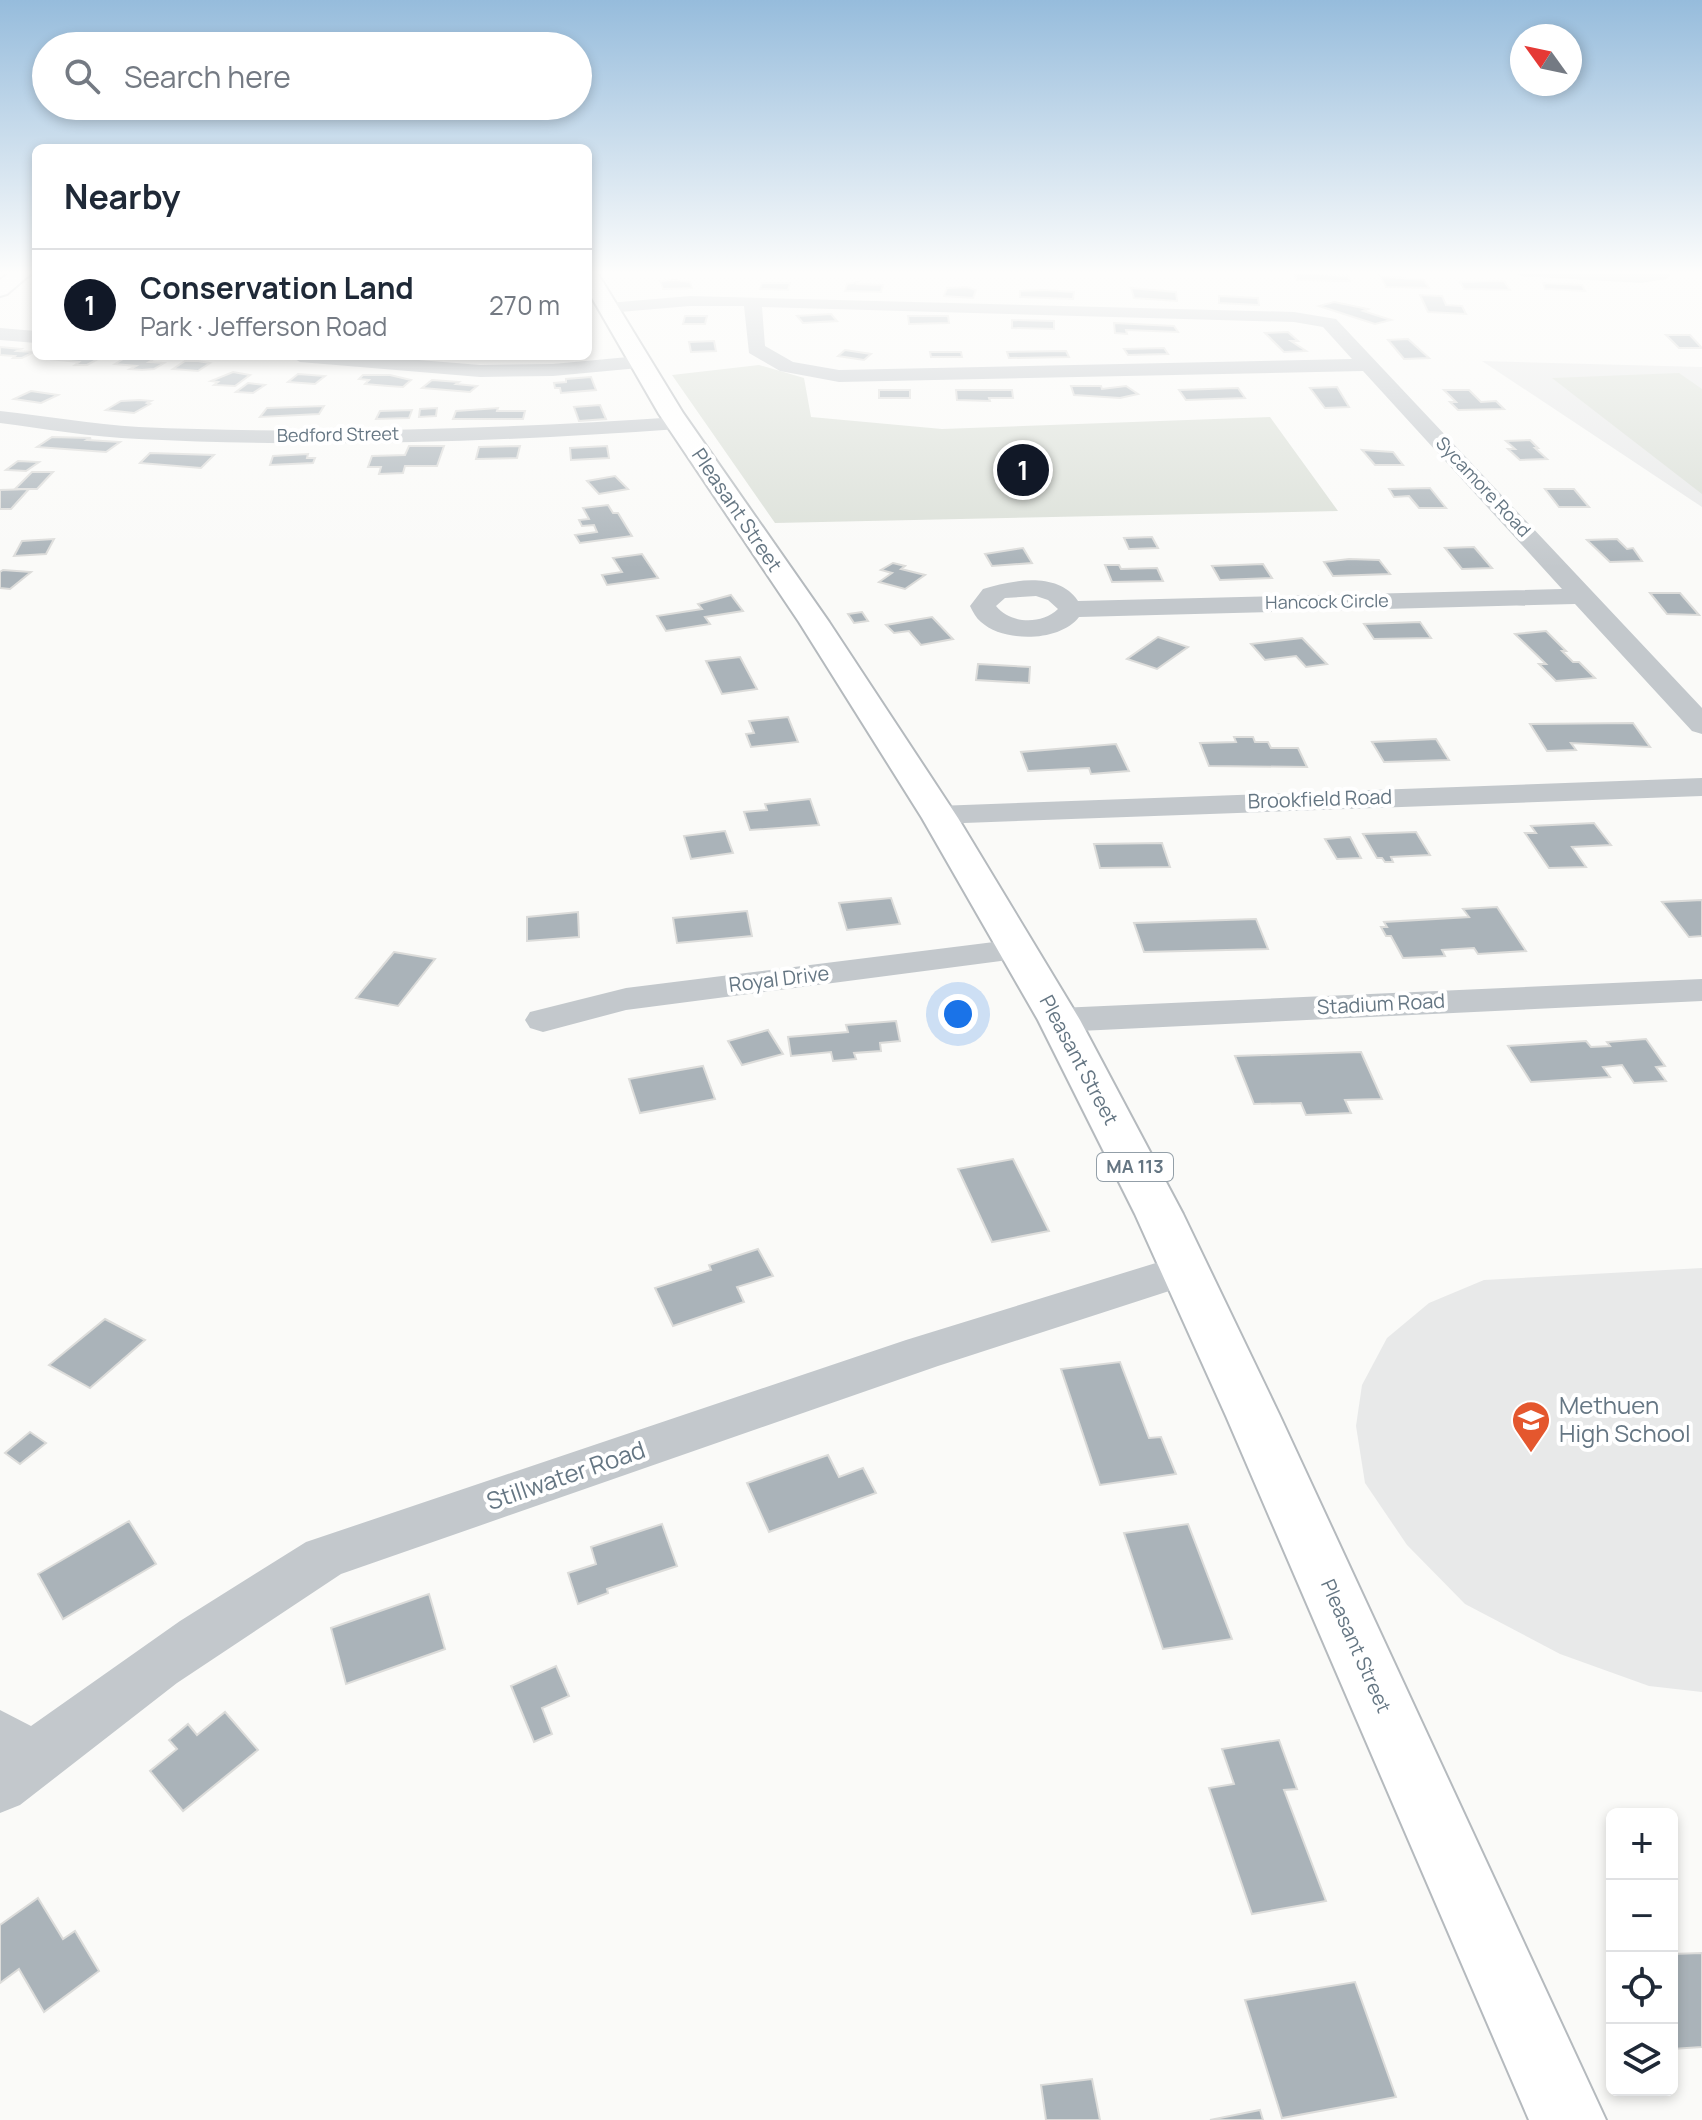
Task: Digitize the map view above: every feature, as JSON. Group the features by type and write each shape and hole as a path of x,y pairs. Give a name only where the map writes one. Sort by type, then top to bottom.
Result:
{"main road":[{"name":"Pleasant Street","path":"644,370 814,622 937,815 1059,1020 1185,1270 1568,2120"}],"street":[{"path":"467,370 554,370"},
{"path":"804,370 839,376 1131,370"},
{"name":"Sycamore Road","path":"1373,370 1702,725"},
{"name":"Bedford Street","path":"0,417 148,434 271,436 560,431 678,423"},
{"path":"10,437 31,420"},
{"name":"Hancock Circle","path":"1071,609 1583,596"},
{"name":"Brookfield Road","path":"937,815 1702,787"},
{"name":"Royal Drive","path":"543,1020 626,999 1019,950"},
{"name":"Stadium Road","path":"1059,1020 1702,990"},
{"name":"Stillwater Road","path":"11,1760 261,1595 324,1558 922,1353 1185,1270"}],"shaded area":[{"path":"716,370 776,370 804,378 811,417 942,429 1270,417 1338,511 775,523 672,375"},
{"path":"1495,370 1702,370 1702,507"},
{"path":"1679,373 1702,389 1702,494 1552,378"},
{"name":"Methuen High School","path":"1702,1268 1702,1692 1649,1686 1560,1654 1465,1604 1407,1545 1365,1483 1356,1426 1362,1385 1387,1338 1429,1303 1484,1280"}],"building":[{"path":"233,372 250,375 235,386 214,385 218,382 211,381"},
{"path":"298,374 325,376 315,384 288,382"},
{"path":"363,375 390,375 411,380 403,387 365,384 369,380 359,379"},
{"path":"591,377 596,390 561,393 560,388 555,388 554,383 566,382 566,379"},
{"path":"432,380 477,386 470,392 422,388"},
{"path":"248,383 265,385 253,393 236,392"},
{"path":"1071,386 1101,386 1102,389 1126,386 1138,394 1120,398 1074,395"},
{"path":"1337,387 1349,407 1325,408 1310,388"},
{"path":"1238,388 1245,398 1186,400 1179,390"},
{"path":"879,390 910,390 910,398 879,398"},
{"path":"956,390 1012,390 1013,398 957,400"},
{"path":"1444,390 1469,390 1481,402 1496,401 1504,409 1458,410 1450,402 1456,402"},
{"path":"31,391 58,395 41,403 14,399"},
{"path":"121,401 151,401 134,413 106,410"},
{"path":"600,405 606,419 579,421 574,407"},
{"path":"324,406 319,414 260,417 267,408"},
{"path":"437,408 436,416 419,417 420,409"},
{"path":"498,408 497,411 525,411 523,419 453,419 456,411"},
{"path":"412,410 409,418 376,419 380,411"},
{"path":"52,437 120,442 106,452 37,447"},
{"path":"1530,440 1547,459 1520,460 1508,449 1515,449 1506,441"},
{"path":"409,446 444,446 437,466 405,466 403,473 379,474 381,467 368,467 372,456 405,455"},
{"path":"520,446 517,458 476,459 479,447"},
{"path":"607,446 609,458 571,460 570,448"},
{"path":"1362,450 1393,452 1403,465 1375,465"},
{"path":"150,453 214,455 201,468 140,463"},
{"path":"308,454 307,458 315,458 313,463 270,465 273,456"},
{"path":"18,461 39,462 26,471 6,470"},
{"path":"32,472 53,472 37,489 15,489"},
{"path":"615,476 628,489 599,494 587,481"},
{"path":"1430,488 1446,508 1419,508 1409,496 1394,497 1389,489"},
{"path":"29,489 11,509 0,509 0,490"},
{"path":"1545,489 1574,489 1589,507 1559,507"},
{"path":"608,505 613,513 618,513 632,536 580,543 575,535 597,532 594,525 582,526 579,520 589,519 583,508"},
{"path":"1152,537 1158,548 1129,549 1124,538"},
{"path":"54,539 46,554 14,556 22,541"},
{"path":"1617,539 1627,549 1633,548 1642,561 1610,562 1587,540"},
{"path":"1474,547 1492,568 1462,569 1445,548"},
{"path":"1023,548 1032,563 992,566 985,554"},
{"path":"642,554 658,578 607,585 602,575 622,572 613,558"},
{"path":"1379,560 1390,574 1333,576 1324,562"},
{"path":"893,563 905,566 901,569 925,575 905,589 879,582 892,573 881,570"},
{"path":"1263,564 1272,578 1220,580 1212,566"},
{"path":"1105,565 1119,565 1121,569 1157,568 1163,581 1112,582"},
{"path":"0,572 31,572 10,589 0,588"},
{"path":"1650,593 1680,593 1699,615 1667,614"},
{"path":"731,595 743,611 705,617 710,624 666,631 657,616 702,609 698,604"},
{"path":"862,612 868,621 854,623 848,614"},
{"path":"932,617 953,639 921,645 909,631 894,633 886,625"},
{"path":"1420,622 1431,638 1374,639 1364,624"},
{"path":"1546,631 1573,662 1579,662 1595,678 1556,681 1539,664 1546,664 1515,634"},
{"path":"1158,637 1188,647 1157,669 1127,659"},
{"path":"1302,638 1327,664 1306,667 1296,656 1265,660 1251,644"},
{"path":"740,657 757,689 722,694 706,661"},
{"path":"978,664 1030,667 1029,683 976,680"},
{"path":"788,717 798,742 751,747 746,734 754,733 749,721"},
{"path":"1633,723 1650,747 1571,743 1576,750 1547,751 1530,724"},
{"path":"1234,737 1253,737 1255,742 1268,742 1271,748 1298,748 1307,767 1209,766 1200,743 1236,742"},
{"path":"1436,739 1449,760 1384,762 1372,742"},
{"path":"1116,744 1129,771 1091,774 1089,768 1028,771 1021,752"},
{"path":"810,799 819,825 750,830 744,812 767,810 765,804"},
{"path":"1594,823 1611,845 1572,847 1586,867 1549,868 1525,833 1536,833 1531,826"},
{"path":"725,831 733,853 691,859 684,836"},
{"path":"1416,832 1430,855 1391,857 1393,862 1377,858 1363,834"},
{"path":"1350,837 1361,858 1337,859 1325,839"},
{"path":"1162,843 1170,867 1100,868 1094,844"},
{"path":"891,898 900,924 847,930 839,903"},
{"path":"1702,900 1702,936 1689,937 1662,902"},
{"path":"1497,907 1526,951 1478,954 1474,948 1442,950 1445,956 1403,958 1391,936 1386,936 1381,927 1387,927 1384,922 1469,917 1463,909"},
{"path":"747,911 752,936 677,943 673,918"},
{"path":"578,912 579,937 527,941 527,917"},
{"path":"1256,919 1268,949 1144,952 1134,923"},
{"path":"394,952 435,959 398,1006 356,998"},
{"path":"896,1021 900,1041 880,1043 881,1051 854,1053 856,1059 833,1061 831,1052 791,1056 788,1037 848,1032 846,1025"},
{"path":"768,1030 783,1054 742,1065 728,1041"},
{"path":"1646,1039 1665,1066 1656,1067 1666,1081 1634,1083 1622,1065 1603,1067 1610,1077 1531,1082 1508,1046 1586,1041 1591,1047 1610,1046 1607,1042"},
{"path":"1361,1052 1382,1099 1345,1100 1351,1113 1306,1115 1301,1103 1254,1104 1235,1056"},
{"path":"703,1066 715,1099 640,1113 629,1079"},
{"path":"1013,1159 1049,1231 992,1242 958,1169"},
{"path":"758,1249 773,1276 737,1287 744,1302 673,1326 655,1288 711,1270 709,1265"},
{"path":"105,1319 145,1340 90,1388 49,1365"},
{"path":"1120,1362 1149,1438 1161,1437 1176,1474 1100,1485 1061,1369"},
{"path":"30,1432 46,1443 20,1464 5,1453"},
{"path":"828,1455 839,1477 863,1468 876,1493 769,1532 747,1483"},
{"path":"129,1521 156,1564 63,1619 38,1574"},
{"path":"662,1524 677,1566 607,1589 608,1593 578,1604 568,1573 596,1564 591,1547"},
{"path":"1188,1524 1232,1639 1163,1649 1124,1533"},
{"path":"429,1594 445,1649 346,1684 331,1628"},
{"path":"556,1666 569,1696 542,1708 552,1734 534,1742 511,1686"},
{"path":"225,1712 258,1750 183,1811 150,1771 177,1749 169,1740 188,1724 197,1735"},
{"path":"1279,1740 1297,1789 1284,1790 1326,1901 1252,1914 1209,1788 1234,1784 1222,1749"},
{"path":"38,1898 63,1939 75,1931 99,1971 44,2012 19,1969 0,1983 0,1925"},
{"path":"1702,1953 1702,2047 1678,2049 1678,1954"},
{"path":"1355,1982 1396,2097 1282,2118 1245,2000"},
{"path":"1092,2079 1100,2120 1046,2120 1041,2085"},
{"path":"1260,2110 1263,2120 1210,2120"}],"place":[{"name":"Conservation Land","path":"1023,470"},
{"name":"Methuen High School","path":"1531,1454"}]}
